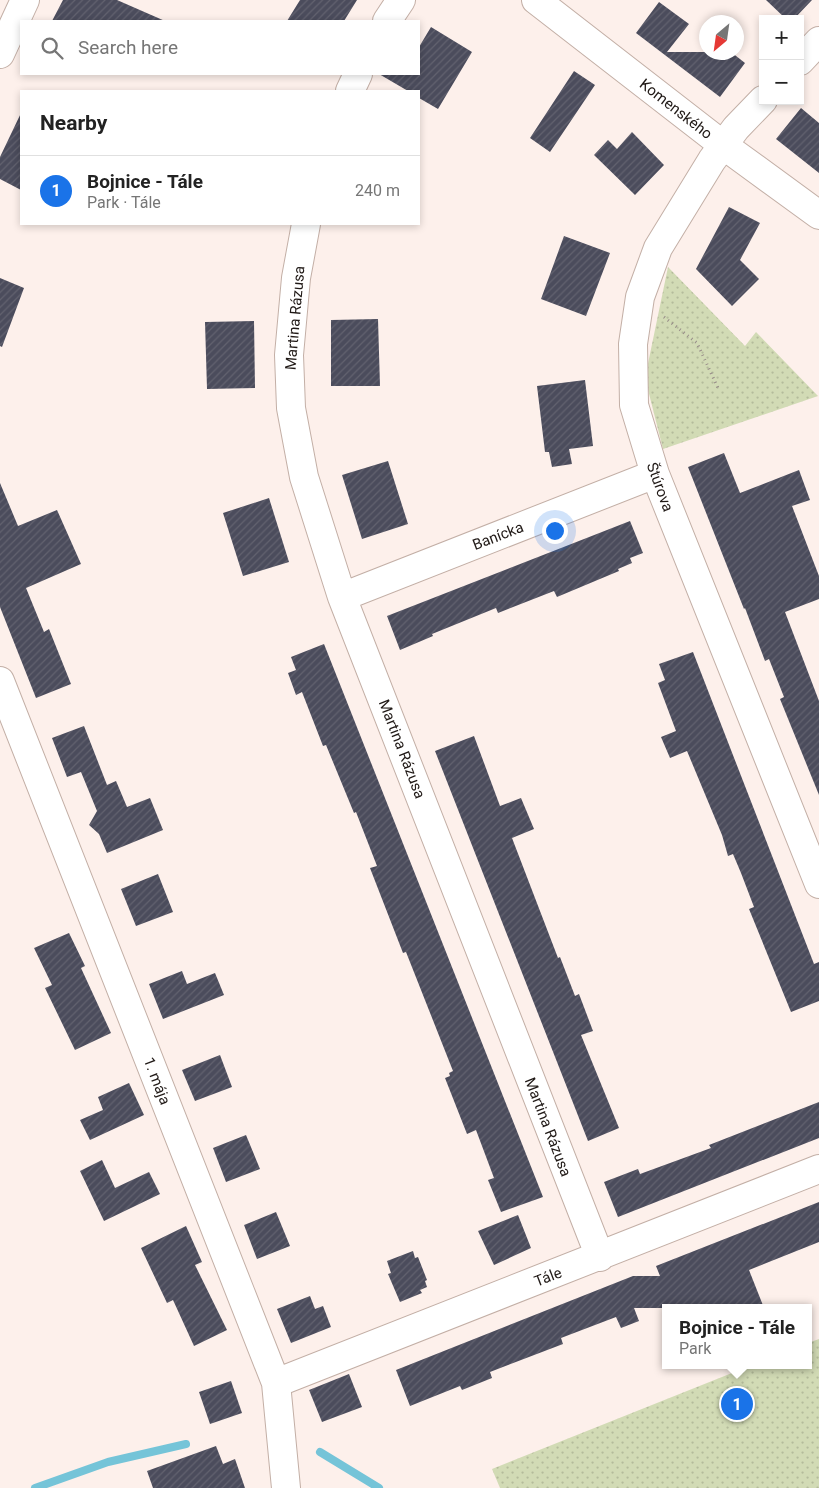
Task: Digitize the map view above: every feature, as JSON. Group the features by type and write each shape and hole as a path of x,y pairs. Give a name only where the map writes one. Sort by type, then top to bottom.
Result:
{"street":[{"path":"388,20 400,0"},
{"name":"Komenského","path":"536,0 723,145 819,215"},
{"path":"0,54 20,2"},
{"path":"801,60 819,41"},
{"path":"350,90 358,75"},
{"name":"Štúrova","path":"759,104 723,145 658,248 640,297 633,344 634,404 655,474 819,884"},
{"name":"Martina Rázusa","path":"306,225 296,278 289,355 291,408 304,477 342,597 600,1257"},
{"name":"Banícka","path":"342,597 655,474"},
{"name":"1. mája","path":"0,681 276,1383 286,1488"},
{"name":"Tále","path":"276,1383 600,1257 819,1169"}],"path":[{"path":"640,297 697,343 718,388"}],"green space":[{"path":"668,267 745,346 756,332 818,396 663,449 645,378"},
{"path":"819,1339 819,1488 500,1488 492,1469 742,1369 812,1369 812,1342"}],"building":[{"path":"63,0 117,0 163,20 53,20"},
{"path":"300,0 357,0 345,20 288,20"},
{"path":"766,0 812,0 798,15 782,15"},
{"path":"659,2 689,24 667,52 699,52 699,60 741,60 745,63 720,97 636,33"},
{"path":"431,27 472,52 438,109 420,99 420,90 406,90 381,75 420,75 420,45"},
{"path":"574,71 595,85 550,152 530,138"},
{"path":"801,108 819,123 819,173 776,139"},
{"path":"20,115 20,189 0,179 0,157"},
{"path":"632,132 664,165 635,195 594,155 608,140 617,149"},
{"path":"729,207 760,223 740,260 759,279 732,306 696,269"},
{"path":"564,236 610,253 586,316 541,299"},
{"path":"0,278 24,288 2,347 0,346"},
{"path":"378,319 380,386 331,386 331,320"},
{"path":"254,321 255,388 207,389 205,322"},
{"path":"585,380 593,446 569,449 572,464 552,467 549,452 545,452 537,386"},
{"path":"724,453 740,493 799,470 810,500 792,506 819,576 819,599 785,612 819,701 819,795 780,699 784,697 769,659 765,661 688,467"},
{"path":"388,461 408,524 362,539 342,475"},
{"path":"0,483 18,526 57,510 81,564 26,588 44,632 49,629 71,684 36,698 0,607"},
{"path":"269,498 289,562 243,576 223,513"},
{"path":"630,521 643,553 630,558 632,563 618,569 619,571 557,597 554,591 498,613 496,608 432,634 433,636 400,650 387,616"},
{"path":"324,644 543,1197 501,1212 488,1180 494,1178 476,1130 467,1134 445,1078 450,1076 449,1073 453,1071 406,952 403,953 370,868 377,866 356,812 354,813 326,745 323,746 302,692 296,695 288,673 296,670 291,657"},
{"path":"693,652 814,964 819,962 819,1001 791,1012 749,909 754,907 741,873 733,854 728,856 722,835 687,751 670,758 661,737 676,731 658,683 665,680 659,664"},
{"path":"84,726 107,785 116,781 127,807 150,798 163,830 107,853 99,834 89,825 97,811 81,772 67,777 52,738"},
{"path":"474,736 500,806 521,798 534,829 512,838 558,958 560,957 575,996 579,994 593,1031 581,1035 619,1128 588,1141 435,751"},
{"path":"158,874 173,912 136,926 121,889"},
{"path":"69,933 85,966 81,968 111,1033 75,1050 45,988 52,985 34,948"},
{"path":"182,971 187,984 215,973 224,995 163,1019 149,984"},
{"path":"220,1055 232,1087 195,1101 182,1070"},
{"path":"129,1083 144,1115 90,1140 80,1120 103,1110 98,1097"},
{"path":"819,1102 819,1138 618,1217 604,1182 638,1169 640,1174 711,1148 709,1145"},
{"path":"246,1135 260,1169 226,1182 213,1148"},
{"path":"102,1160 115,1188 149,1172 160,1194 104,1221 80,1171"},
{"path":"819,1202 819,1242 749,1270 762,1304 662,1304 662,1308 634,1308 639,1321 621,1328 616,1317 561,1338 563,1344 490,1372 492,1378 462,1390 460,1386 410,1406 396,1370 633,1276 660,1276 656,1266"},
{"path":"276,1212 290,1246 257,1259 244,1225"},
{"path":"518,1215 531,1248 494,1265 478,1231"},
{"path":"186,1226 202,1262 195,1265 227,1330 194,1346 173,1300 167,1303 141,1248"},
{"path":"413,1251 415,1258 418,1257 427,1280 425,1281 427,1287 420,1290 422,1293 400,1302 388,1274 391,1273 387,1261"},
{"path":"310,1296 315,1309 323,1306 331,1327 291,1343 277,1309"},
{"path":"349,1374 362,1407 322,1422 309,1390"},
{"path":"231,1381 242,1413 210,1424 199,1392"},
{"path":"216,1446 223,1464 235,1459 245,1488 153,1488 147,1471"}],"waterway":[{"path":"35,1488 108,1462 186,1444"},
{"path":"320,1452 379,1488"}],"place":[{"name":"Bojnice - Tále","path":"737,1404"}]}
